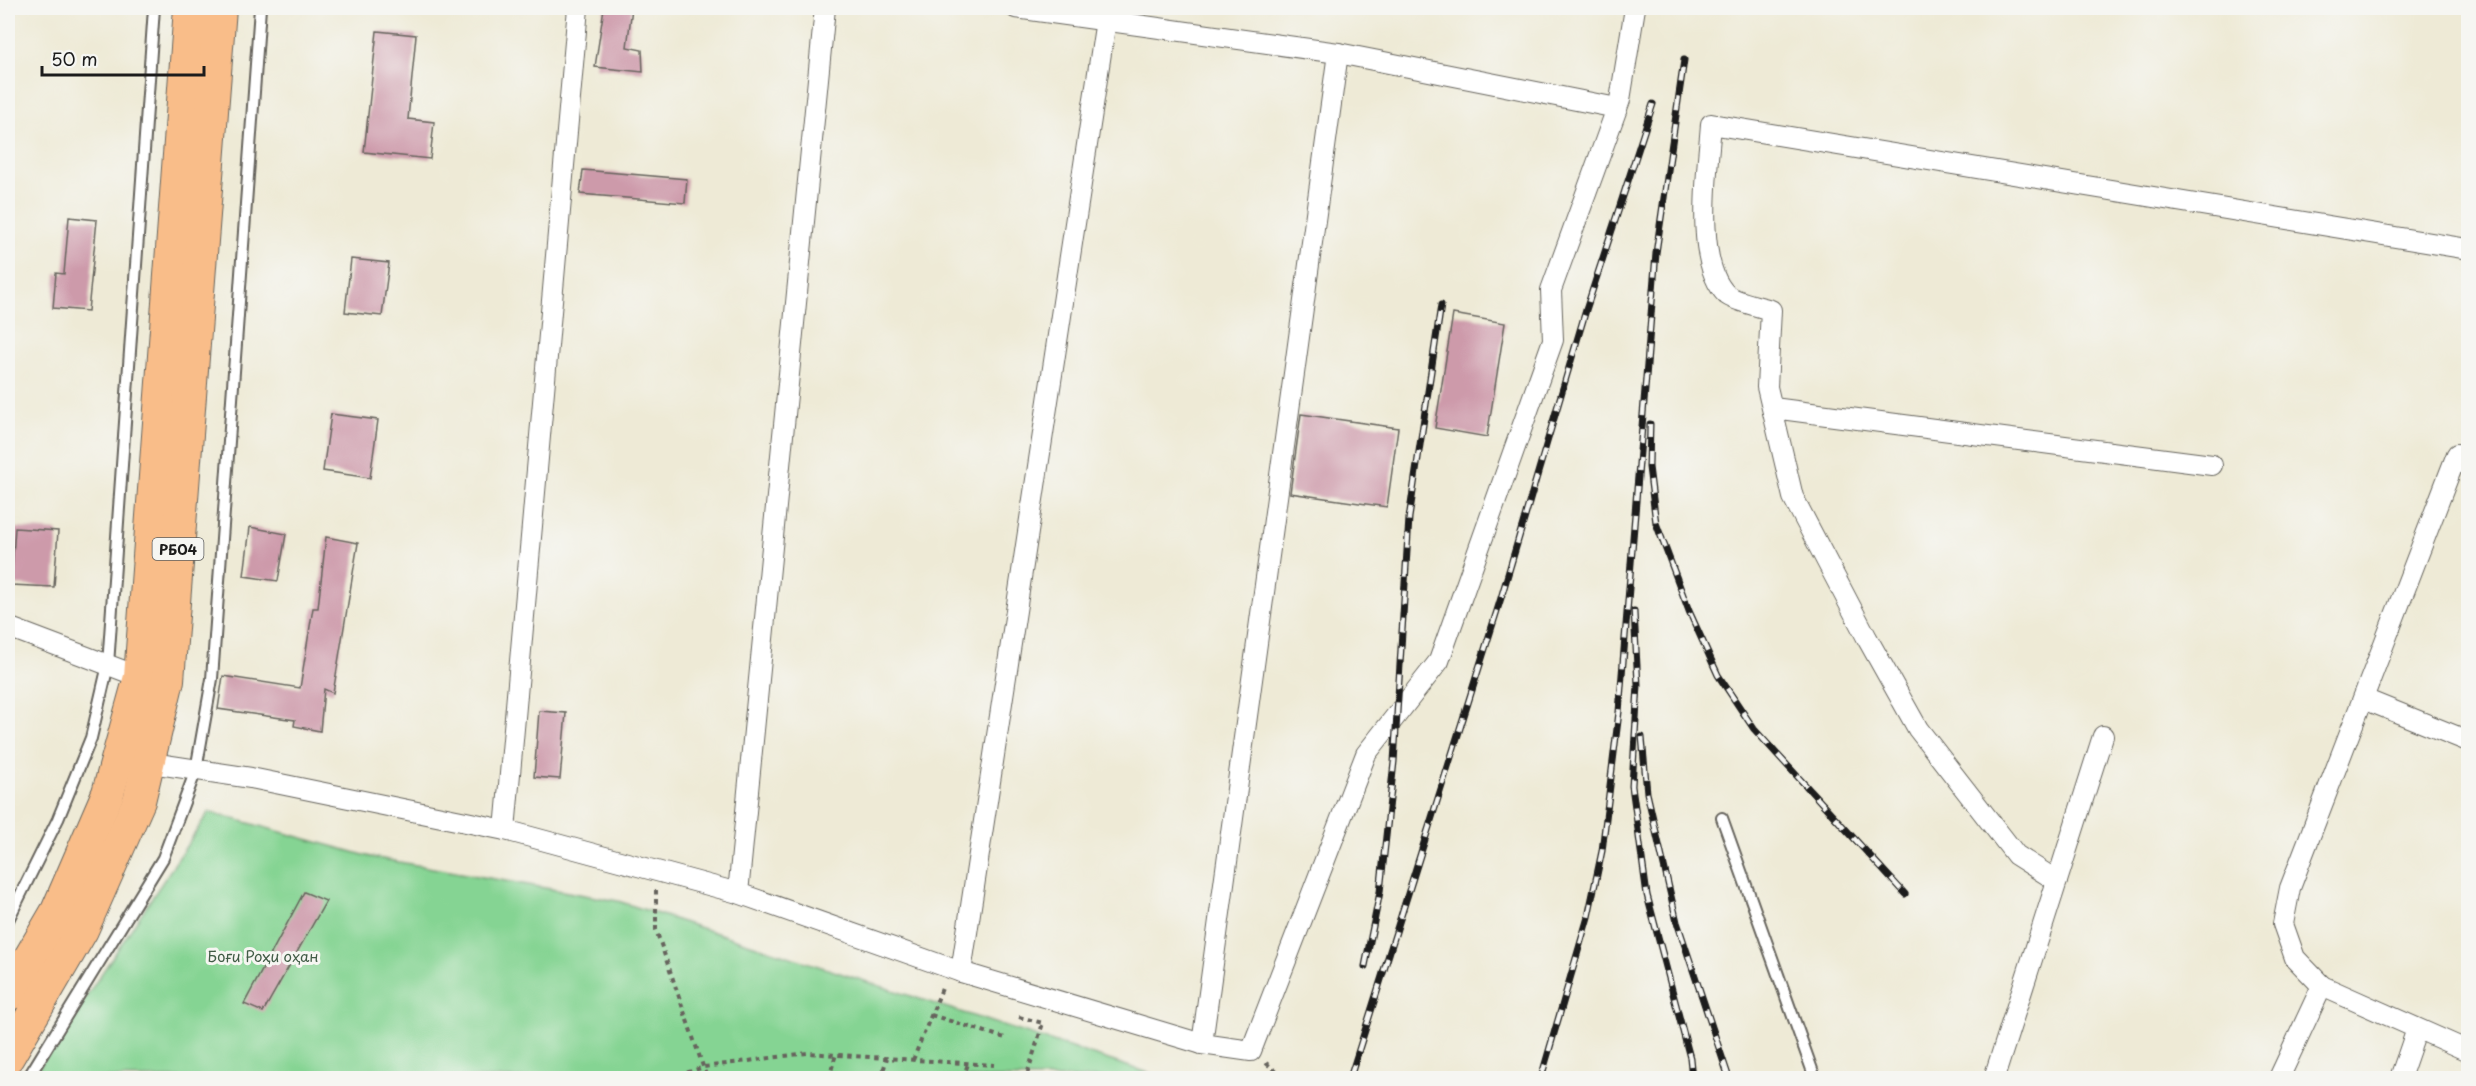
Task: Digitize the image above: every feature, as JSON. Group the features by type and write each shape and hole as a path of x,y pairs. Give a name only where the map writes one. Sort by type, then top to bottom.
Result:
{"main road":[{"name":"РБ04","path":"8,1057 82,930 139,801 148,764 190,8"},
{"name":"РБ04","path":"8,995 57,911 108,793 118,757 154,678 220,8"}],"street":[{"path":"505,830 578,8"},
{"path":"738,893 825,8"},
{"path":"1016,8 1338,53 1617,108"},
{"path":"118,757 148,764 250,778 505,830 738,893 955,970 1203,1044 1251,1051 1366,754 1439,661 1553,339 1551,290 1617,108 1635,8"},
{"path":"955,970 1106,20"},
{"path":"1203,1044 1338,53"},
{"path":"2057,881 2016,855 1918,729 1793,497 1767,387 1771,310 1728,296 1713,272 1704,218 1711,124 2469,249"},
{"path":"1773,408 2212,465"},
{"path":"2469,458 2457,454 2290,888 2283,924 2295,958 2322,986 2469,1051"},
{"path":"8,627 108,665 154,678"},
{"path":"2364,699 2469,741"},
{"path":"1994,1078 2103,736"},
{"path":"2279,1078 2322,986"},
{"path":"2400,1078 2417,1029"}],"lane":[{"path":"8,920 58,819 91,738 108,665 154,8"},
{"path":"28,1078 163,858 196,770 212,679 261,8"},
{"path":"1722,818 1815,1078"}],"path":[{"path":"659,872 655,899 656,930 707,1078"},
{"path":"913,1060 931,1016 955,970"},
{"path":"931,1016 1005,1038"},
{"path":"1019,1017 1043,1023 1026,1078"},
{"path":"670,1078 704,1067 807,1053 994,1065"},
{"path":"829,1078 836,1054"},
{"path":"880,1078 887,1058"},
{"path":"963,1078 968,1064"}],"green space":[{"name":"Боғи Роҳи оҳан","path":"209,812 371,857 618,901 1164,1078 32,1078"}],"building":[{"path":"604,8 632,8 627,47 642,50 643,72 595,67"},
{"path":"377,31 416,35 408,119 434,122 430,159 364,152"},
{"path":"583,170 687,179 685,203 580,194"},
{"path":"69,217 97,220 88,311 53,308 56,273 64,274"},
{"path":"351,259 389,263 382,316 345,312"},
{"path":"1453,314 1505,323 1487,437 1435,428"},
{"path":"331,414 378,420 370,478 323,471"},
{"path":"1301,414 1398,428 1387,507 1290,493"},
{"path":"250,527 286,534 278,581 244,576"},
{"path":"15,528 58,531 54,587 11,585"},
{"path":"326,537 358,543 333,693 324,689 320,731 294,726 295,720 218,709 223,676 300,688 313,608 318,608"},
{"path":"539,711 566,713 560,779 534,777"},
{"path":"304,892 326,901 263,1012 244,1004"}],"railway":[{"path":"1541,1078 1588,917 1602,851 1619,712 1656,253 1684,60"},
{"path":"1350,1078 1501,598 1586,310 1653,104"},
{"path":"1365,966 1380,892 1394,762 1409,518 1441,305"},
{"path":"1650,424 1649,467 1656,523 1689,611 1718,675 1754,729 1905,894"},
{"path":"1634,611 1638,685 1632,786 1647,895 1690,1058 1692,1078"},
{"path":"1642,737 1647,793 1677,922 1729,1078"}]}
